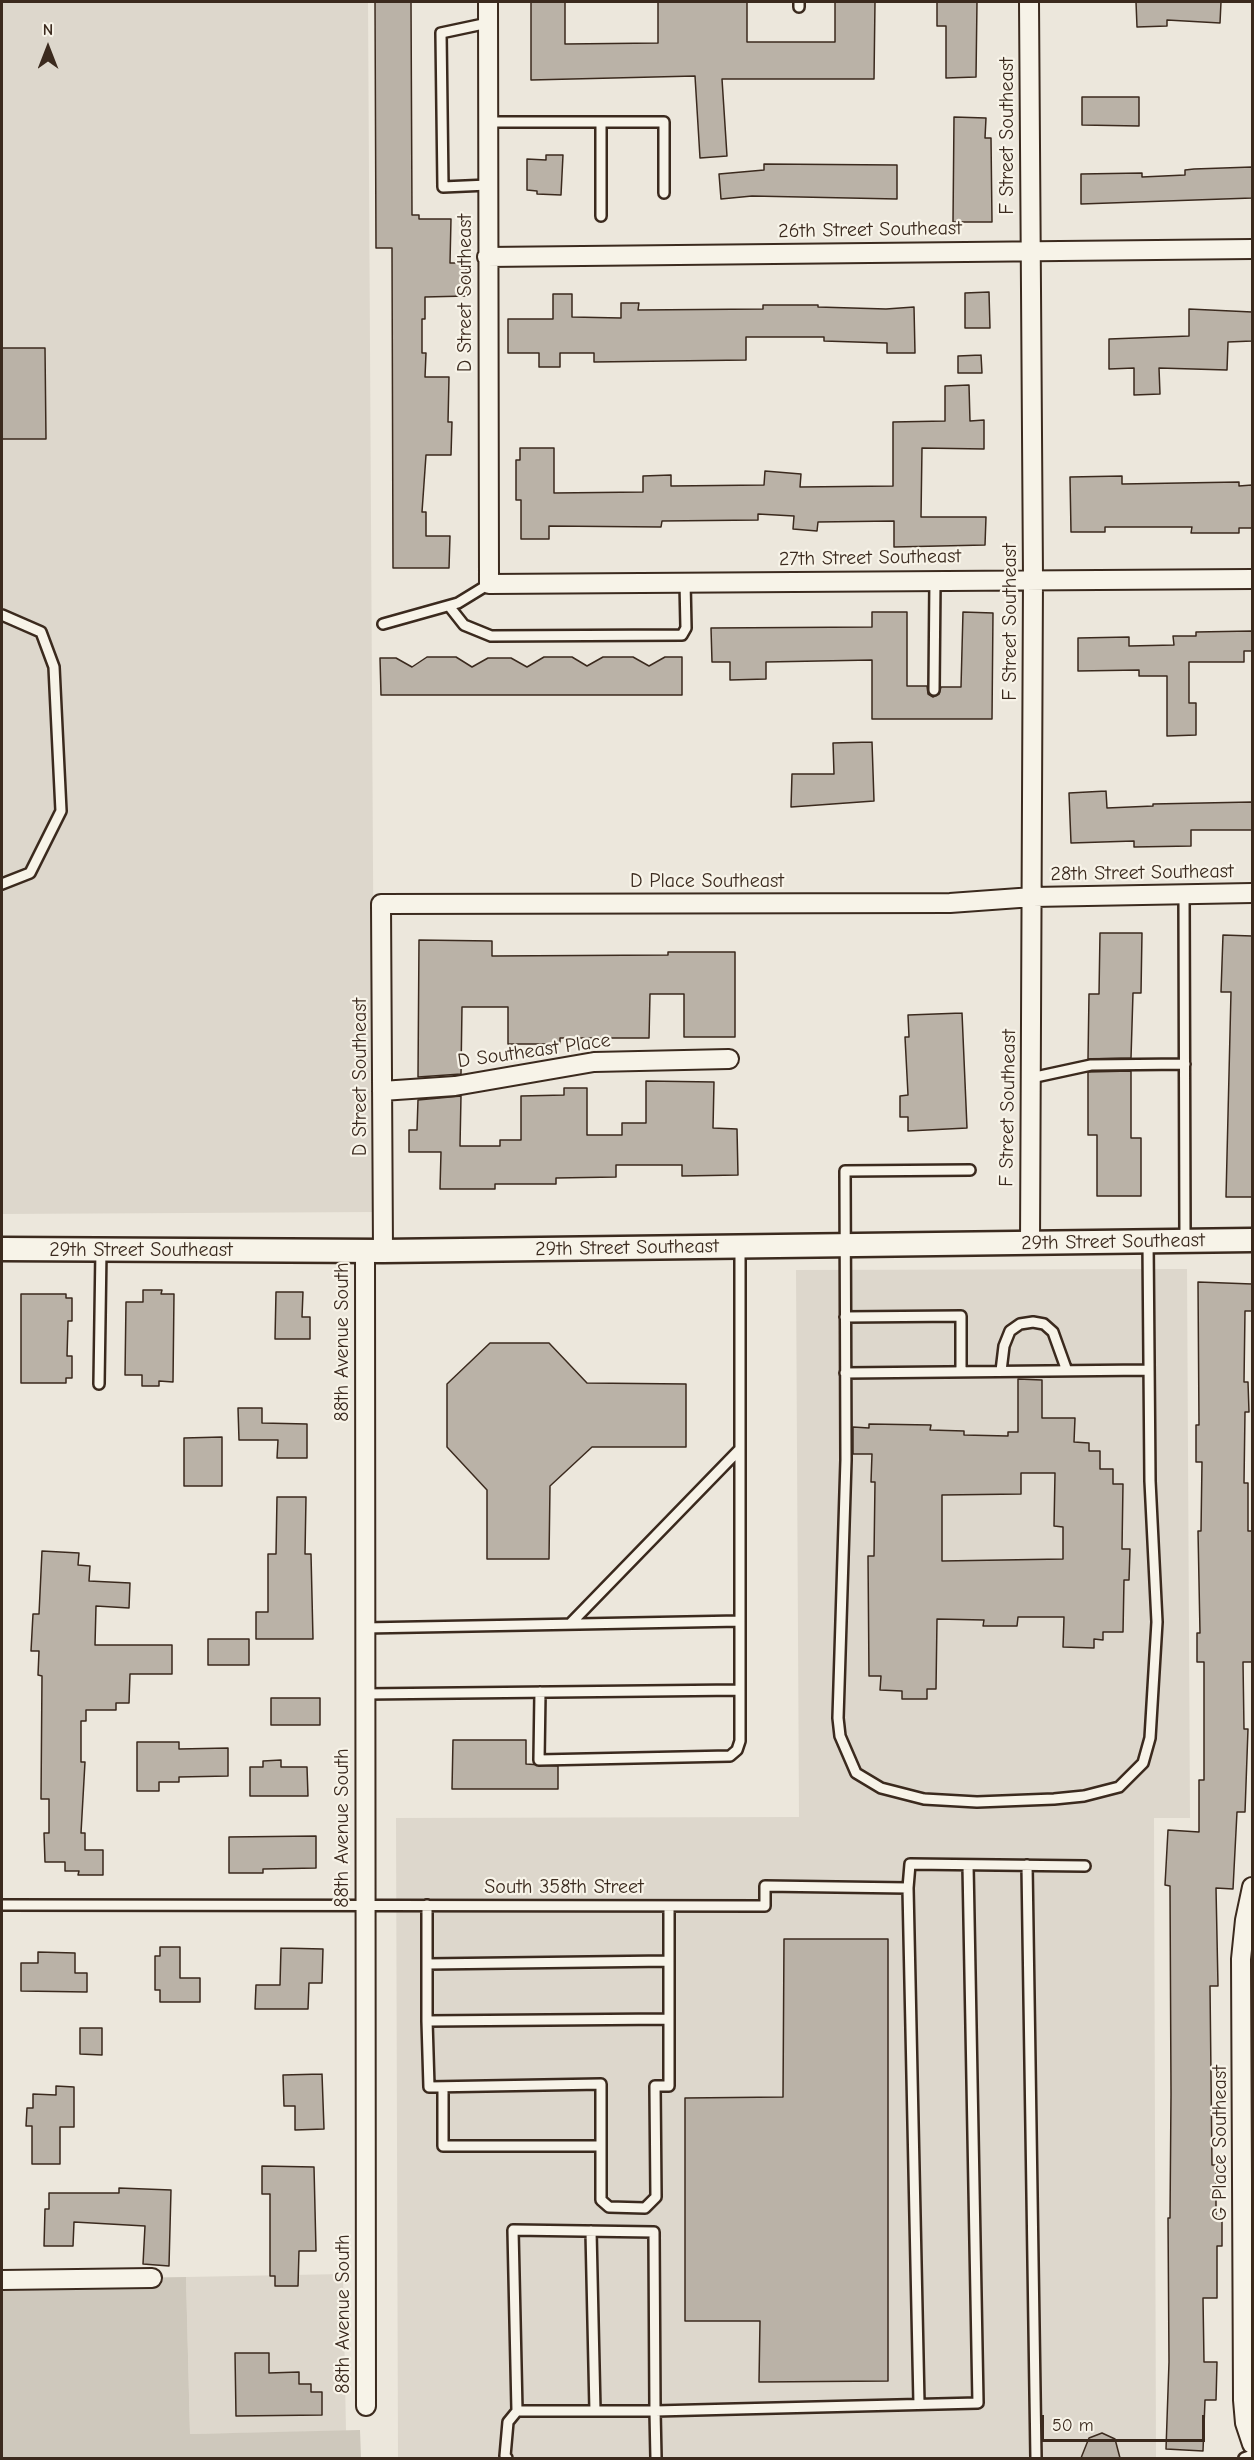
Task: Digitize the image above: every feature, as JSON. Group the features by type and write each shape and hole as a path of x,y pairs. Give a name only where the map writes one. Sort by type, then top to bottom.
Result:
{"street":[{"name":"D Street Southeast","path":"488,2 489,584"},
{"name":"F Street Southeast","path":"1029,2 1033,579 1030,1243"},
{"name":"26th Street Southeast","path":"488,257 1252,249"},
{"name":"27th Street Southeast","path":"489,584 1252,579"},
{"name":"28th Street Southeast","path":"1032,897 1252,893"},
{"name":"D Place Southeast","path":"381,904 950,903 1032,897"},
{"name":"D Street Southeast","path":"374,1250 382,1091 381,904"},
{"name":"D Southeast Place","path":"382,1091 455,1086 594,1062 729,1059"},
{"name":"29th Street Southeast","path":"2,1250 374,1250 1252,1240"},
{"name":"88th Avenue South","path":"366,2406 364,1628 374,1250"},
{"name":"G Place Southeast","path":"1252,1887 1245,1920 1241,1959 1247,2128 1247,2286 1243,2400 1245,2423 1252,2444"},
{"path":"2,2280 152,2278"}],"lane":[{"path":"488,23 441,33 442,187 488,185"},
{"path":"488,122 664,122 664,193"},
{"path":"601,122 601,216"},
{"path":"934,690 935,580"},
{"path":"449,606 464,625 491,636 682,635 686,628 685,582"},
{"path":"383,624 458,603 489,584"},
{"path":"2,615 41,632 54,667 61,811 30,873 2,884"},
{"path":"1184,894 1185,1241"},
{"path":"1031,1078 1091,1065 1185,1064"},
{"path":"970,1170 845,1171 846,1460 838,1718 840,1736 856,1773 882,1788 924,1799 977,1802 1084,1796 1119,1787 1143,1763 1150,1738 1157,1622 1150,1481 1148,1241"},
{"path":"540,1692 539,1760 730,1756 737,1750 740,1741 740,1246"},
{"path":"99,1384 101,1250"},
{"path":"845,1317 961,1316 961,1372"},
{"path":"1001,1371 1004,1346 1010,1332 1020,1324 1033,1322 1044,1324 1053,1332 1067,1371"},
{"path":"845,1373 1149,1370"},
{"path":"570,1624 740,1449"},
{"path":"364,1628 740,1621"},
{"path":"364,1694 740,1690"},
{"path":"919,2404 908,1888 910,1864 1085,1866"},
{"path":"517,2411 655,2411 978,2403 968,1865"},
{"path":"1027,1865 1036,2458"},
{"name":"South 358th Street","path":"2,1905 765,1906 765,1886 908,1888"},
{"path":"427,1905 429,2087 602,2084 601,2200 609,2206 645,2208 656,2197 655,2086 669,2086 669,1906"},
{"path":"427,1964 669,1961"},
{"path":"427,2021 669,2019"},
{"path":"442,2087 442,2146 600,2145"},
{"path":"507,2458 505,2456 508,2422 517,2411 513,2230 654,2232 656,2458"},
{"path":"591,2231 595,2411"},
{"path":"1244,2458 1252,2455"}],"shaded area":[{"path":"2,2 368,2 375,1212 2,1214"},
{"path":"1187,1269 1190,1818 1154,1818 1156,2458 398,2458 396,1818 799,1817 796,1270"},
{"path":"343,2274 346,2431 190,2434 186,2277"},
{"path":"186,2277 190,2434 360,2430 361,2458 2,2458 2,2280"}],"building":[{"path":"375,2 411,2 412,215 419,215 419,219 451,219 450,263 466,263 466,296 425,297 425,319 422,319 422,353 426,353 425,377 449,377 448,422 452,422 451,455 426,455 422,512 426,512 426,536 450,536 449,568 393,568 392,248 376,248"},
{"path":"531,2 565,2 565,44 658,43 658,2 747,2 747,42 835,42 835,2 875,2 874,79 722,79 727,156 700,158 695,76 531,80"},
{"path":"937,2 977,2 976,77 946,78 946,26 937,26"},
{"path":"1136,2 1221,2 1220,23 1167,20 1167,26 1137,27"},
{"path":"1082,97 1139,97 1139,126 1082,125"},
{"path":"954,117 986,118 985,138 991,138 992,222 953,222"},
{"path":"546,155 563,155 561,195 537,194 537,191 527,190 527,159 546,160"},
{"path":"764,164 897,165 897,199 752,196 721,199 719,174 764,170"},
{"path":"1252,167 1252,198 1081,204 1081,174 1142,173 1142,177 1185,175 1185,170 1194,169"},
{"path":"989,292 990,328 965,328 965,293"},
{"path":"553,294 572,294 572,317 621,318 621,303 639,303 638,310 763,309 763,305 886,309 914,307 915,353 887,353 887,343 824,341 824,337 746,337 746,360 594,362 594,353 560,353 560,367 539,367 539,353 508,353 508,319 553,319"},
{"path":"1189,309 1252,312 1252,341 1228,342 1227,370 1159,368 1160,394 1134,395 1134,368 1109,369 1109,339 1189,336"},
{"path":"2,348 45,348 46,439 2,439"},
{"path":"981,355 982,373 958,373 958,356"},
{"path":"969,385 970,421 984,420 984,449 922,448 921,517 986,517 985,545 894,547 894,521 818,522 817,531 793,529 794,516 758,514 758,520 662,521 661,527 549,526 549,539 521,539 521,500 516,500 516,460 520,460 520,448 554,448 554,493 643,492 643,476 671,475 671,486 764,485 765,471 801,474 800,487 893,486 893,422 945,421 945,386"},
{"path":"1122,476 1122,484 1239,482 1239,486 1252,485 1252,528 1239,528 1239,533 1191,533 1192,527 1105,527 1105,532 1071,532 1070,477"},
{"path":"872,612 907,612 907,686 927,686 928,694 933,697 939,694 941,687 961,687 963,612 993,613 992,719 872,719 872,660 766,662 766,679 730,680 730,662 712,662 711,628 872,627"},
{"path":"1252,631 1252,651 1244,651 1244,662 1189,662 1189,703 1196,703 1196,735 1167,736 1167,676 1139,676 1139,670 1078,671 1078,638 1129,637 1129,646 1174,645 1173,636 1196,636 1196,632"},
{"path":"427,657 456,657 472,667 488,658 511,658 527,667 544,657 572,657 587,666 603,657 633,657 649,666 665,657 682,657 682,695 381,695 380,658 396,658 412,667"},
{"path":"872,742 874,801 791,807 792,774 834,774 833,743"},
{"path":"1106,791 1107,808 1153,806 1153,804 1252,802 1252,830 1191,830 1191,846 1134,847 1134,841 1071,843 1069,793"},
{"path":"1100,933 1142,933 1141,993 1133,993 1131,1058 1088,1059 1089,994 1099,994"},
{"path":"1223,935 1252,936 1252,1197 1226,1197 1231,992 1221,992"},
{"path":"419,940 492,941 492,956 668,955 668,952 735,952 735,1037 684,1037 684,994 650,994 649,1038 560,1038 560,1044 508,1044 508,1007 462,1007 461,1074 418,1077"},
{"path":"962,1013 967,1128 908,1131 908,1117 900,1117 900,1096 908,1095 905,1037 909,1037 908,1015"},
{"path":"1131,1071 1131,1138 1141,1138 1141,1196 1097,1196 1097,1135 1088,1135 1088,1072"},
{"path":"646,1081 714,1082 713,1128 737,1129 738,1175 682,1176 682,1165 616,1165 616,1177 556,1178 556,1184 495,1184 495,1189 440,1189 441,1152 409,1152 409,1130 417,1130 418,1100 461,1096 460,1146 500,1146 500,1140 521,1140 521,1096 564,1095 564,1088 587,1088 587,1135 622,1135 622,1123 646,1123"},
{"path":"1198,1282 1252,1284 1252,1311 1245,1311 1244,1382 1248,1382 1249,1412 1245,1412 1244,1483 1248,1483 1248,1531 1252,1531 1252,1662 1243,1662 1244,1729 1248,1729 1245,1812 1237,1812 1233,1889 1216,1888 1218,1986 1210,1986 1212,2165 1216,2165 1216,2217 1222,2217 1222,2246 1217,2246 1217,2298 1203,2298 1204,2362 1217,2362 1216,2400 1205,2400 1203,2451 1166,2449 1171,2094 1170,1886 1165,1885 1168,1830 1199,1832 1199,1780 1204,1780 1204,1662 1197,1662 1197,1633 1200,1633 1198,1531 1201,1531 1202,1462 1196,1462 1196,1425 1199,1425"},
{"path":"143,1290 162,1290 161,1294 174,1294 173,1382 159,1381 159,1386 142,1386 142,1375 125,1375 126,1302 143,1302"},
{"path":"276,1292 303,1292 302,1317 310,1317 310,1339 275,1339"},
{"path":"21,1294 66,1294 66,1298 72,1298 72,1321 68,1321 67,1356 72,1356 72,1378 66,1378 66,1383 21,1383"},
{"path":"490,1343 549,1343 587,1383 686,1384 686,1447 592,1447 550,1486 549,1559 487,1559 487,1490 447,1447 447,1384"},
{"path":"1018,1379 1042,1380 1042,1418 1075,1418 1074,1442 1089,1443 1089,1451 1100,1451 1100,1469 1113,1469 1113,1484 1123,1484 1122,1549 1130,1549 1129,1580 1124,1580 1123,1632 1103,1632 1103,1640 1094,1639 1094,1648 1063,1647 1064,1617 1018,1617 1017,1626 983,1626 984,1620 937,1619 936,1689 927,1689 927,1699 902,1699 902,1691 880,1690 881,1676 869,1676 868,1556 874,1556 875,1482 871,1482 872,1454 853,1454 853,1427 869,1428 869,1424 931,1425 930,1430 964,1431 964,1435 1008,1436 1008,1432 1018,1432","holes":["1021,1473 1055,1473 1054,1526 1063,1527 1063,1559 942,1561 942,1495 1021,1494"]},
{"path":"238,1408 262,1408 262,1423 307,1424 307,1458 277,1458 278,1440 239,1440"},
{"path":"222,1437 222,1486 184,1486 184,1438"},
{"path":"277,1497 306,1497 305,1554 311,1554 313,1639 256,1639 256,1612 268,1612 268,1554 276,1554"},
{"path":"42,1551 79,1553 78,1565 90,1566 89,1581 130,1583 129,1608 96,1606 95,1645 172,1645 172,1674 130,1674 129,1703 116,1703 116,1710 86,1710 86,1721 81,1721 81,1762 85,1762 81,1833 85,1833 85,1850 103,1850 103,1875 78,1875 79,1871 65,1871 65,1862 45,1862 44,1833 49,1833 49,1799 41,1799 42,1676 38,1675 39,1651 31,1651 33,1614 39,1614"},
{"path":"208,1639 249,1639 249,1665 208,1665"},
{"path":"271,1698 320,1698 320,1725 271,1725"},
{"path":"453,1740 526,1740 526,1764 558,1766 558,1789 452,1789"},
{"path":"137,1742 179,1742 179,1749 228,1748 228,1776 179,1777 179,1782 159,1782 159,1791 137,1791"},
{"path":"281,1760 281,1767 307,1767 308,1796 250,1796 250,1767 263,1767 263,1761"},
{"path":"316,1836 316,1868 263,1869 263,1873 229,1873 229,1837"},
{"path":"784,1939 888,1939 888,2381 759,2382 760,2321 685,2321 685,2098 783,2097"},
{"path":"160,1947 180,1947 180,1978 200,1978 200,2002 160,2002 160,1990 155,1990 155,1956 160,1956"},
{"path":"281,1948 323,1949 322,1983 309,1983 308,2009 255,2009 256,1985 280,1985"},
{"path":"38,1952 75,1953 75,1973 87,1973 87,1992 21,1991 21,1963 38,1963"},
{"path":"80,2028 102,2028 102,2055 80,2054"},
{"path":"322,2074 324,2129 295,2130 295,2106 284,2106 283,2075"},
{"path":"56,2086 74,2087 74,2127 60,2127 60,2164 32,2164 32,2126 26,2126 27,2108 33,2108 33,2094 56,2095"},
{"path":"262,2166 314,2167 316,2251 299,2251 298,2286 275,2286 275,2276 270,2276 270,2194 262,2194"},
{"path":"119,2188 171,2190 169,2266 143,2264 145,2226 74,2222 73,2246 44,2246 45,2209 49,2209 49,2193 119,2193"},
{"path":"235,2353 269,2353 269,2373 299,2372 299,2384 311,2384 311,2392 322,2392 322,2415 236,2416"},
{"path":"1102,2433 1115,2439 1120,2458 1081,2458 1089,2438"}]}
